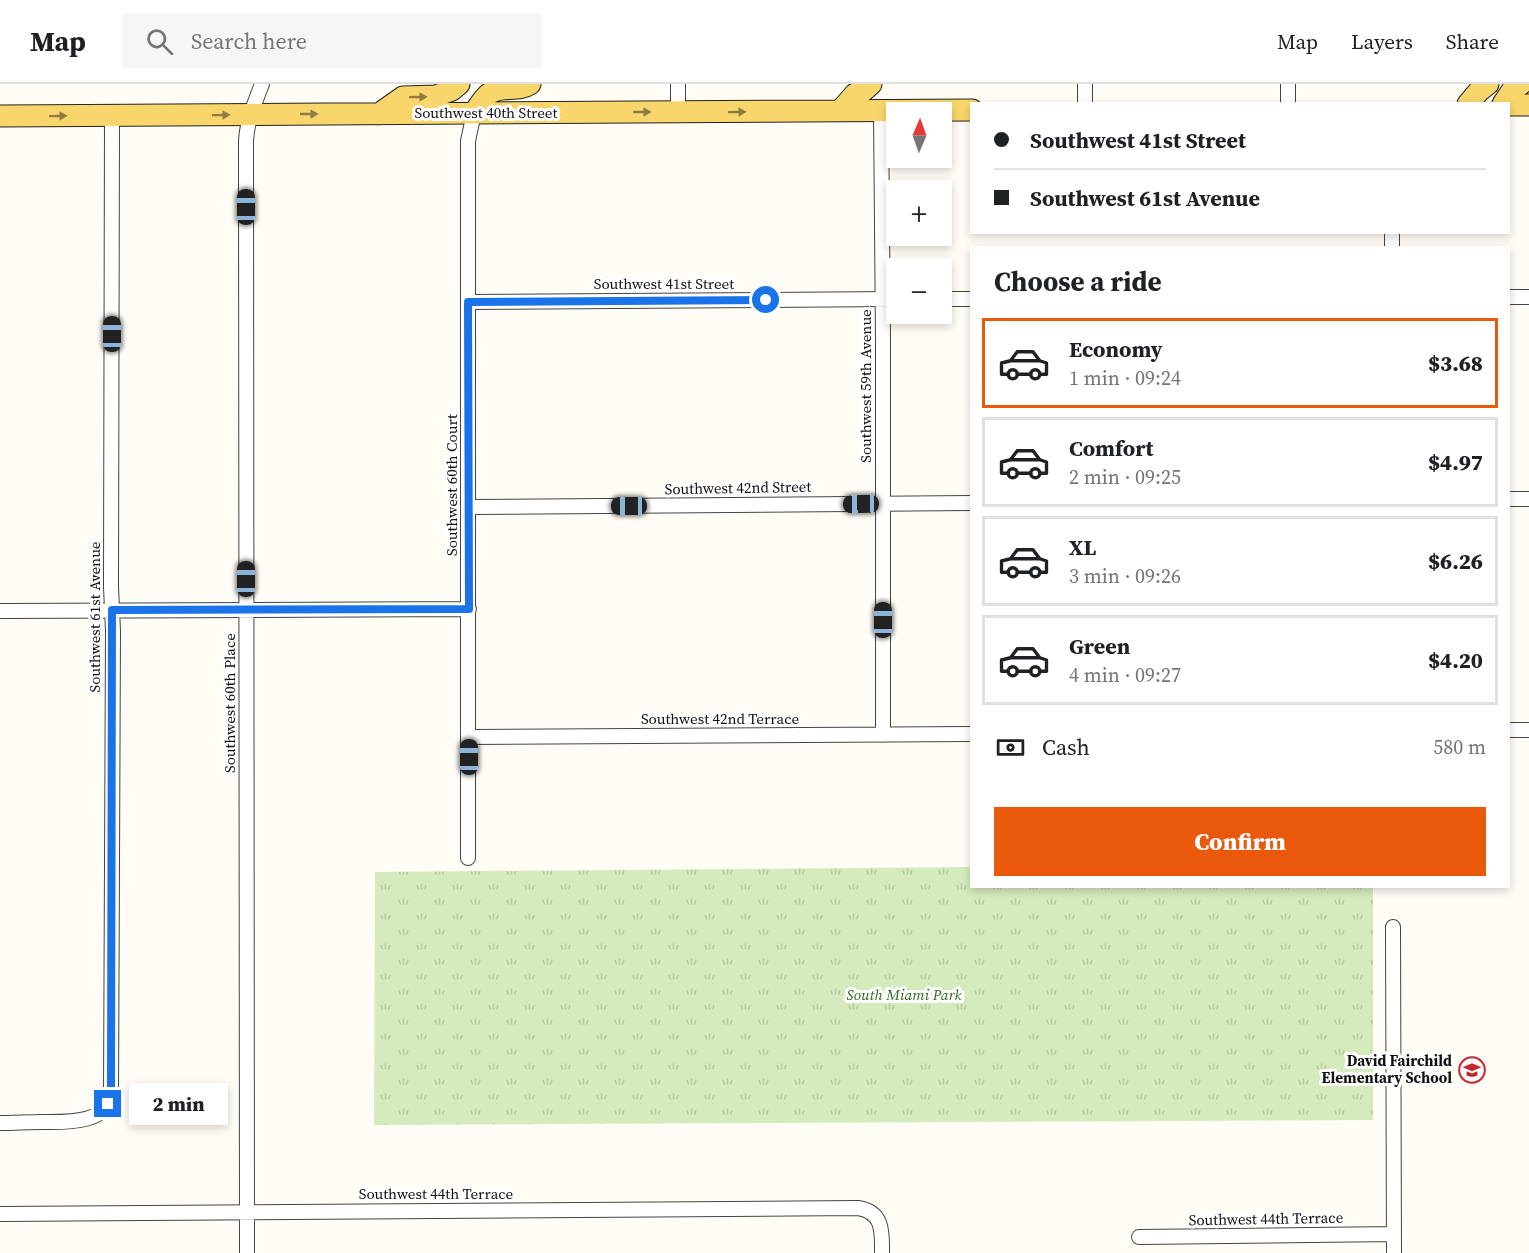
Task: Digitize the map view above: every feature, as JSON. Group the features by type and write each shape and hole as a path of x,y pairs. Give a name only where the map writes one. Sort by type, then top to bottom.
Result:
{"main road":[{"path":"379,114 403,97 436,96 452,90 459,84"},
{"path":"474,113 489,93 502,88 525,87 530,84"},
{"path":"841,110 855,94 871,84"},
{"path":"1470,102 1488,84"},
{"path":"1504,102 1513,89 1521,84"},
{"path":"1510,105 1529,105"},
{"name":"Southwest 40th Street","path":"0,116 970,110"}],"street":[{"name":"Southwest 60th Place","path":"247,1253 246,132 262,84"},
{"path":"678,84 678,112"},
{"path":"1085,84 1085,102"},
{"path":"1288,84 1288,102"},
{"name":"Southwest 59th Avenue","path":"881,110 883,735"},
{"name":"Southwest 60th Court","path":"468,858 468,141 474,113"},
{"name":"Southwest 61st Avenue","path":"0,1123 67,1122 84,1119 98,1113 108,1104 112,1088 112,115"},
{"path":"1510,297 1529,297"},
{"path":"952,299 970,299"},
{"name":"Southwest 41st Street","path":"468,302 886,300"},
{"path":"1510,499 1529,499"},
{"name":"Southwest 42nd Street","path":"468,507 970,503"},
{"path":"0,611 469,609"},
{"path":"1510,730 1529,730"},
{"name":"Southwest 42nd Terrace","path":"469,737 970,734"},
{"path":"1393,927 1394,1253"},
{"name":"Southwest 44th Terrace","path":"0,1214 853,1208 867,1210 878,1219 881,1227 882,1253"},
{"name":"Southwest 44th Terrace","path":"1139,1238 1394,1233"}],"green space":[{"name":"South Miami Park","path":"970,867 970,888 1373,888 1373,1120 374,1125 375,872"}],"place":[{"name":"David Fairchild Elementary School","path":"1472,1070"}],"route":[{"path":"108,1104 111,1094 113,944 112,610 469,609 468,302 766,300"}]}
